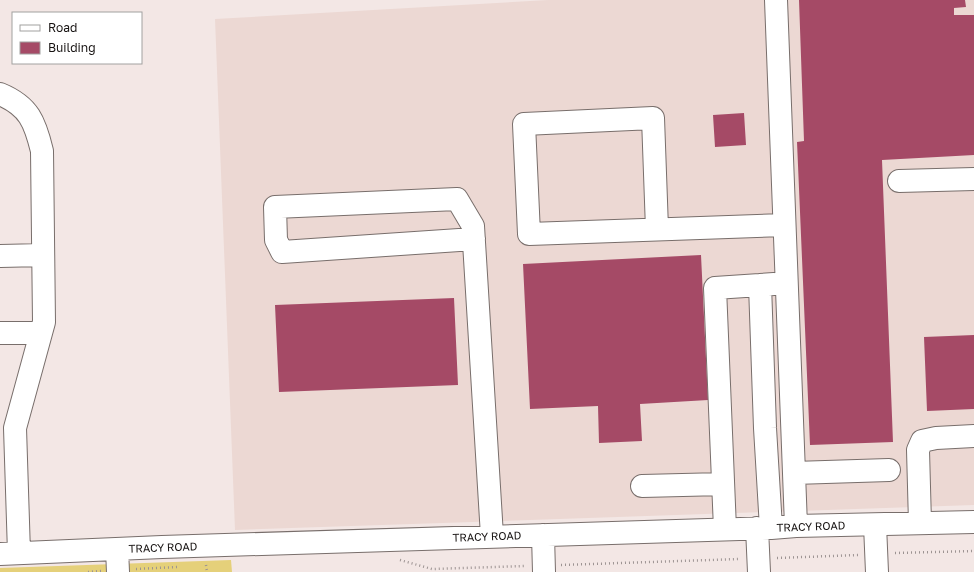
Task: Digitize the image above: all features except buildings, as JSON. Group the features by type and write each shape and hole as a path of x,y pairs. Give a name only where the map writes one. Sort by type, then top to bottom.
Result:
{"street":[{"path":"776,0 796,526"},
{"path":"0,94 13,100 27,112 37,130 42,151 44,322 15,428 9,553"},
{"path":"657,229 652,118 524,124 529,234 784,225"},
{"path":"899,181 974,179"},
{"path":"474,239 282,252 276,240 275,208 457,199 473,226 474,239 492,536"},
{"path":"0,256 43,255"},
{"path":"724,529 715,288 786,284"},
{"path":"758,565 764,528 765,428 760,285"},
{"path":"0,334 41,333"},
{"path":"920,523 918,450 922,441 936,438 974,436"},
{"path":"794,473 889,470"},
{"path":"642,486 723,484"},
{"name":"TRACY ROAD","path":"9,553 118,566 492,536 974,522"},
{"path":"875,525 877,563"},
{"path":"543,534 544,569"}],"path":[{"path":"398,560 404,560 432,569 544,569 877,563 974,551"},
{"path":"199,565 207,565 207,572"},
{"path":"86,568 118,566 184,566 118,566 88,572"}],"shaded area":[{"path":"548,0 974,0 974,505 235,530 215,19"},
{"path":"231,560 232,572 0,572 0,568"}]}
